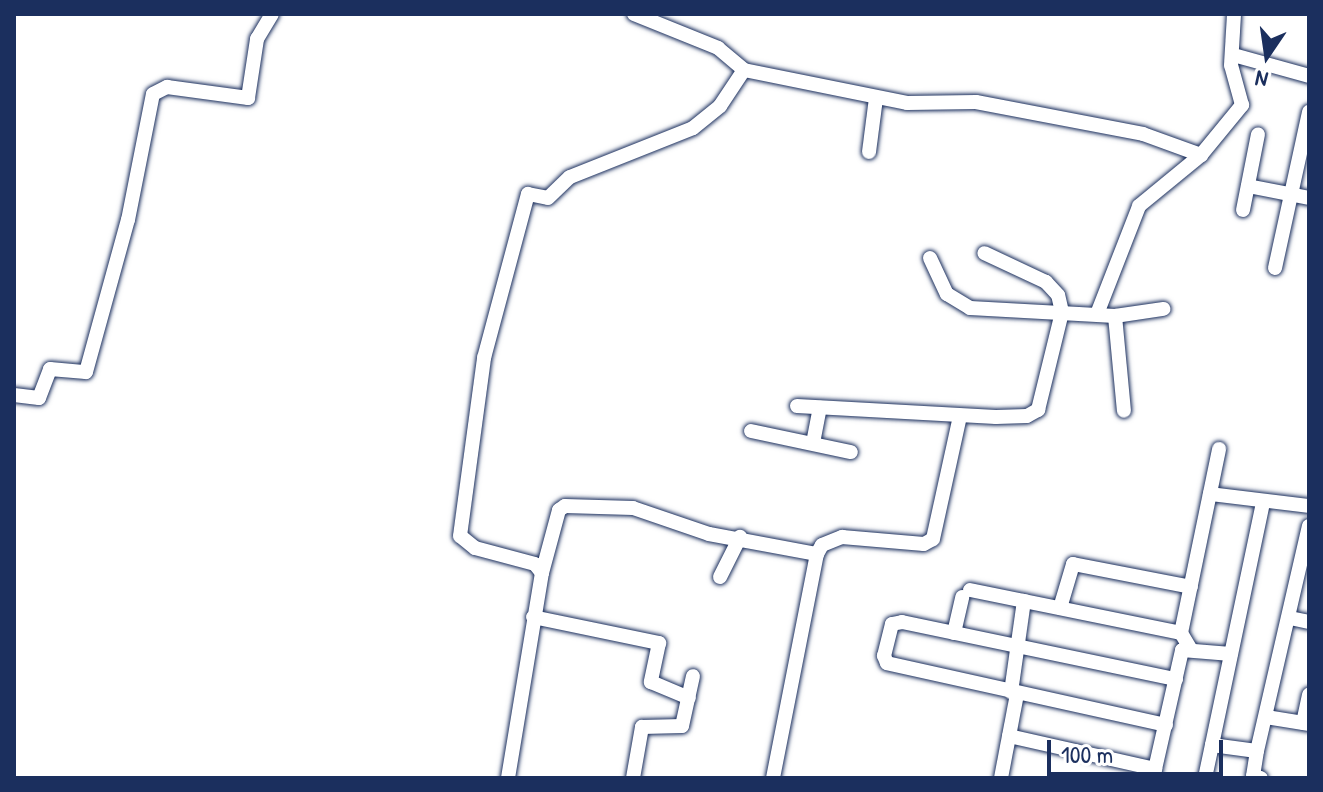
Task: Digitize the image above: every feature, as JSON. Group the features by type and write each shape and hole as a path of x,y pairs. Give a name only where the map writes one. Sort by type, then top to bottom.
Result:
{"street":[{"path":"14,395 39,398 50,369 86,372 128,220 153,94 167,87 250,96 257,39 272,14"},
{"path":"634,14 718,48 744,70 876,98 921,104 976,102 1143,134 1201,155"},
{"path":"1097,314 1139,206 1201,155 1242,105 1231,65 1234,14"},
{"path":"1237,56 1309,76"},
{"path":"542,573 535,564 475,548 460,536 484,358 528,194 548,198 570,177 693,128 720,106 744,70"},
{"path":"869,152 876,98"},
{"path":"1275,268 1309,112"},
{"path":"1243,210 1258,134"},
{"path":"1248,186 1309,198"},
{"path":"797,406 960,416 1027,416 1038,410 1062,312 1052,286 984,253"},
{"path":"930,258 947,294 961,305 1115,316 1163,309"},
{"path":"1115,316 1124,411"},
{"path":"813,443 820,408"},
{"path":"773,778 817,554 822,545 842,537 924,544 933,539 960,416"},
{"path":"751,431 851,452"},
{"path":"1190,648 1181,633 1219,449"},
{"path":"1210,494 1263,503 1309,506"},
{"path":"1205,778 1263,503"},
{"path":"508,778 533,617 561,507 633,508 709,534 740,537 817,554"},
{"path":"1256,777 1257,751 1309,526"},
{"path":"720,577 740,537"},
{"path":"1060,608 1073,564 1191,587"},
{"path":"954,633 966,593 1024,601 1181,633"},
{"path":"1001,778 1009,736 1024,601"},
{"path":"533,617 659,643 651,682 689,698"},
{"path":"1290,618 1309,622"},
{"path":"1166,725 1014,693 885,660 895,622 1176,679"},
{"path":"1009,736 1154,773 1182,650 1190,648 1231,654"},
{"path":"633,778 642,727 677,729 689,698 693,676"},
{"path":"1266,717 1306,724 1309,695"},
{"path":"1212,745 1257,751"}]}
